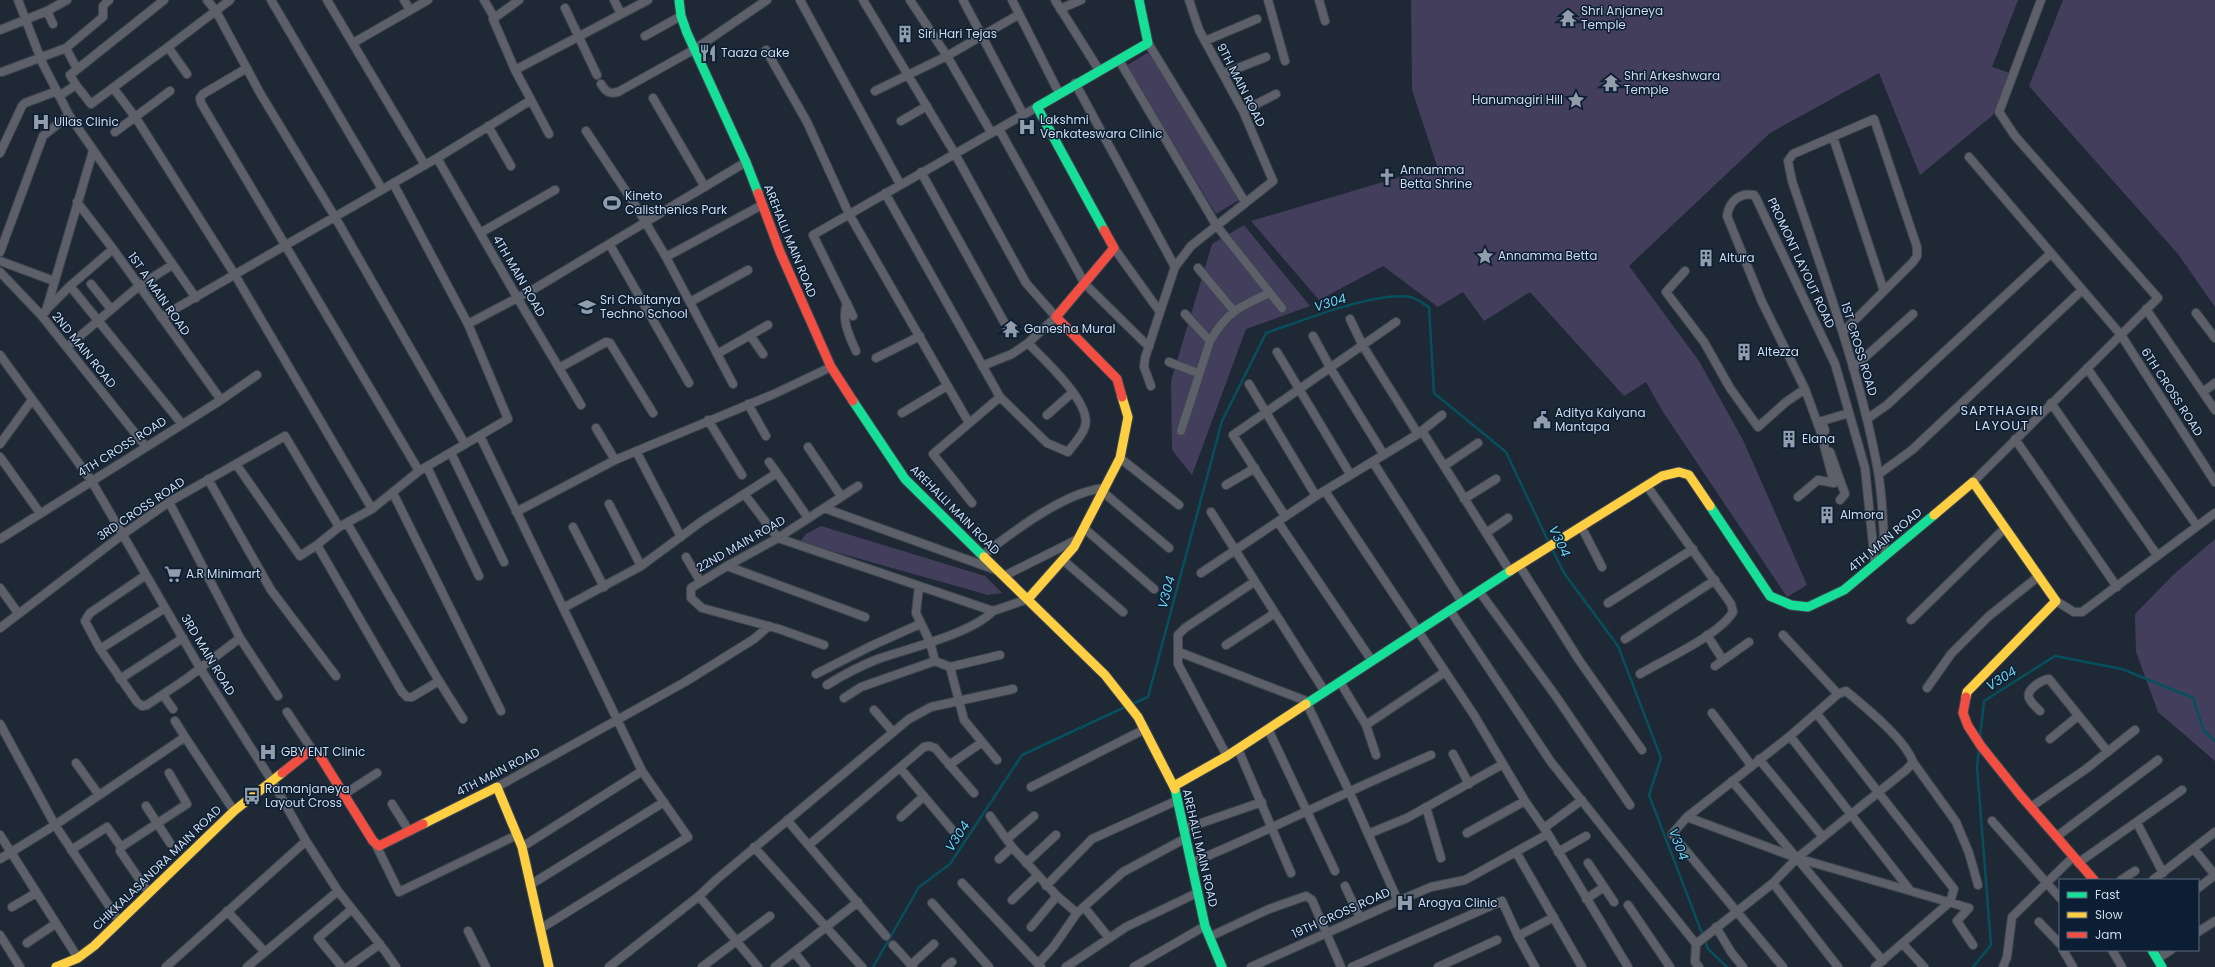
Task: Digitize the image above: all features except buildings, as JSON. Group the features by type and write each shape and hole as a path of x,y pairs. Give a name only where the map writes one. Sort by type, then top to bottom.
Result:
{"street":[{"path":"18,0 25,22 69,115 196,298"},
{"path":"0,30 25,22 67,0"},
{"path":"2,72 66,48 103,17 103,6 109,0"},
{"path":"164,0 70,75 91,104 114,89 230,0"},
{"path":"207,0 216,11 247,68 335,217 465,444"},
{"path":"271,0 382,189"},
{"path":"327,0 425,165"},
{"path":"404,0 410,10"},
{"path":"353,43 428,0"},
{"path":"484,0 494,17 494,24 515,70 549,134"},
{"path":"494,17 520,0"},
{"path":"614,0 621,14"},
{"path":"515,70 648,0"},
{"name":"AREHALLI MAIN ROAD","path":"679,0 681,16 694,49 746,162 780,252 831,367 906,479 1104,675 1138,717 1145,729 1174,786 1205,926 1219,966"},
{"path":"601,84 605,91 611,94 618,92 694,49 767,0"},
{"path":"800,0 900,184"},
{"path":"826,685 860,666 930,642 981,621 993,611 1028,599 1063,560 1079,539 1120,458 1128,417 1117,379 1056,317 1026,283 954,152 863,0"},
{"path":"910,0 947,56 991,132"},
{"path":"963,0 1023,114"},
{"path":"1012,0 1059,92"},
{"path":"1055,0 1099,70"},
{"path":"1060,9 1081,0"},
{"path":"1139,0 1148,43 1245,202 1191,246 1175,267 1144,358 1144,367 1151,386"},
{"name":"9TH MAIN ROAD","path":"1189,0 1205,41 1243,111 1273,181 1245,202"},
{"path":"1270,0 1285,61"},
{"path":"1319,0 1325,21"},
{"path":"2042,0 1999,112 2015,136 2158,298 1973,482 2056,601 2074,612 2082,612 2215,513"},
{"path":"565,8 597,75"},
{"path":"47,11 54,24"},
{"path":"875,91 947,56 1018,14"},
{"path":"645,36 681,16"},
{"path":"1205,41 1257,19"},
{"path":"853,316 813,235 954,152 999,129 1037,107 1059,92 1148,43"},
{"path":"168,47 187,74"},
{"path":"66,48 77,69"},
{"path":"766,50 807,122 849,214 969,423"},
{"path":"1223,74 1266,57"},
{"path":"1119,60 1216,225 1282,308"},
{"path":"247,68 200,98 285,246 419,471"},
{"path":"1075,83 1175,267"},
{"path":"0,153 22,106 25,103 58,93 76,85"},
{"path":"114,89 136,118 235,275 372,509"},
{"path":"115,132 136,118 170,90"},
{"path":"1243,111 1276,94"},
{"path":"161,318 437,158 528,102 530,98"},
{"path":"653,98 705,187"},
{"path":"901,121 927,106"},
{"path":"1037,107 1114,248 1160,312"},
{"path":"0,252 43,136 69,115"},
{"path":"1843,332 1884,291 1913,262 1916,256 1917,247 1874,119 1833,137 1884,291"},
{"path":"488,126 511,166"},
{"path":"999,129 1085,284 1149,347"},
{"path":"586,131 646,223 666,257 733,384"},
{"name":"1ST CROSS ROAD","path":"1833,137 1793,154 1788,161 1792,181 1843,332 1867,419 1879,474 1885,556"},
{"path":"44,313 93,151"},
{"name":"6TH CROSS ROAD","path":"1969,157 2050,254 2121,335 2215,482"},
{"name":"4TH MAIN ROAD","path":"437,158 518,299 581,404"},
{"path":"468,324 518,299 746,162"},
{"path":"921,172 1009,331"},
{"path":"236,464 300,556 317,545 339,526 372,509 419,471 508,419 468,324 394,183"},
{"path":"480,233 555,190"},
{"path":"885,193 1000,397 1047,443 1068,452 1085,429 1086,416 1079,400 1073,392 1028,343"},
{"name":"PROMONT LAYOUT ROAD","path":"1805,389 1762,302 1727,216 1730,204 1745,195 1754,196 1760,206 1835,364 1866,468 1875,564"},
{"name":"1ST A MAIN ROAD","path":"77,202 113,249 221,400"},
{"path":"666,257 762,205"},
{"path":"610,245 689,383"},
{"path":"982,366 1012,354 1028,343 1056,317 1114,248"},
{"path":"44,313 70,286 113,249"},
{"path":"1867,419 1887,405 2050,254"},
{"path":"0,261 54,281"},
{"path":"67,347 139,286 172,265"},
{"path":"1198,268 1234,311"},
{"path":"690,302 748,270"},
{"path":"1685,271 1666,292 1704,342 1730,388 1758,427 1786,402 1805,389 1820,430 1834,483 1818,480 1798,497"},
{"name":"2ND MAIN ROAD","path":"0,272 44,313 67,347 146,446"},
{"path":"91,284 111,309"},
{"path":"70,286 182,424"},
{"path":"1879,474 1912,450 2082,290"},
{"path":"1181,431 1198,372 1210,341 1221,322 1234,311 1270,293"},
{"path":"847,303 844,311 846,330 856,351"},
{"path":"2146,309 2215,410"},
{"path":"2196,313 2215,338"},
{"path":"1185,314 1210,341"},
{"path":"1853,368 1913,314"},
{"path":"1350,320 1363,346 1444,466 1510,571"},
{"path":"1285,516 1233,435 1331,369 1396,322"},
{"path":"717,354 768,325"},
{"path":"750,334 764,354"},
{"path":"876,358 920,336"},
{"path":"1313,336 1331,369 1384,455"},
{"path":"559,368 606,342 610,344 653,413"},
{"path":"1277,352 1350,474"},
{"name":"3RD MAIN ROAD","path":"0,355 91,480 200,668 272,781 306,841 338,891 380,944 396,967"},
{"path":"1168,362 1198,372"},
{"path":"516,512 615,460 831,367"},
{"path":"2087,368 2197,526"},
{"name":"4TH CROSS ROAD","path":"0,539 91,480 221,400 257,375"},
{"path":"2204,392 2215,383"},
{"path":"1249,384 1316,496"},
{"path":"902,412 947,386"},
{"path":"1047,415 1073,392"},
{"path":"972,503 933,454 1000,397"},
{"path":"0,444 32,400"},
{"path":"2052,403 2157,555"},
{"path":"748,404 766,436"},
{"path":"1840,500 1845,494 1822,421 1849,413"},
{"path":"1201,573 1350,474 1373,462 1420,432 1442,415"},
{"path":"708,420 742,475"},
{"path":"596,428 615,460"},
{"name":"3RD CROSS ROAD","path":"0,628 122,535 169,502 285,436 339,526"},
{"path":"480,436 642,771 688,836 540,929"},
{"path":"2015,439 2117,587"},
{"path":"1444,466 1478,444"},
{"path":"808,446 841,496"},
{"path":"636,451 681,537"},
{"path":"451,453 504,562"},
{"path":"0,457 40,513"},
{"path":"1120,458 1179,505"},
{"path":"769,462 808,518"},
{"path":"1373,462 1462,602"},
{"path":"426,467 479,576"},
{"path":"1226,485 1255,468"},
{"path":"563,608 641,566 702,521 745,495 777,473"},
{"name":"4TH MAIN ROAD","path":"1647,486 1662,476 1672,473 1684,473 1689,476 1770,596 1791,605 1808,607 1844,590 1973,482"},
{"path":"208,479 271,590 336,676"},
{"path":"1464,499 1496,479"},
{"name":"22ND MAIN ROAD","path":"769,626 702,608 691,598 692,588 700,581 778,538 858,486"},
{"path":"1174,786 1227,756 1519,564 1647,486 1715,580 1731,604 1734,612 1729,618 1707,635 1640,674"},
{"path":"983,555 1017,529 1081,493 1093,489 1104,490 1169,548"},
{"path":"1325,491 1474,715 1502,764 1546,831 1628,967"},
{"path":"393,493 501,711"},
{"path":"745,495 778,538 993,611"},
{"path":"169,502 240,638 278,696"},
{"path":"609,504 641,566"},
{"path":"824,508 1001,573 1079,539"},
{"path":"1211,512 1325,692"},
{"path":"1486,533 1508,518"},
{"path":"1278,522 1372,661"},
{"path":"347,523 439,681 463,719"},
{"path":"1581,526 1602,567"},
{"path":"573,527 604,587"},
{"path":"1084,528 1154,589"},
{"path":"1911,620 2005,528"},
{"path":"317,545 402,692 407,697 412,697 439,681"},
{"path":"1608,603 1693,549"},
{"path":"686,557 700,581"},
{"path":"1063,560 1123,612"},
{"path":"1519,564 1579,660 1642,750"},
{"path":"727,566 865,617"},
{"path":"146,575 85,617 86,626 100,649 120,679 142,706 147,705 163,695 240,638"},
{"path":"1927,688 1951,654 1989,616 2038,576"},
{"path":"1625,639 1715,580"},
{"path":"1227,756 1178,664 1178,635 1185,628 1254,582"},
{"path":"919,586 916,607 920,624 930,642 935,661"},
{"path":"0,588 18,613"},
{"path":"1479,591 1555,695 1630,805"},
{"path":"2056,601 1968,692 1962,713 1968,729 1985,752 2093,879"},
{"path":"100,649 165,608"},
{"path":"1450,610 1551,762 1696,944 1697,966"},
{"path":"1226,645 1275,613"},
{"path":"816,674 871,646 920,624"},
{"path":"769,626 824,645"},
{"name":"4TH MAIN ROAD","path":"375,843 382,845 497,787 617,721 748,643 769,626"},
{"path":"1707,635 1723,660"},
{"path":"1783,635 1838,694"},
{"path":"120,679 183,638"},
{"path":"1715,666 1749,642"},
{"path":"1179,652 1308,703 1398,901"},
{"path":"844,698 861,687 935,661 950,667 1000,655"},
{"path":"950,667 964,720 981,743 997,760"},
{"path":"1366,725 1445,672"},
{"path":"2040,711 2029,699 2029,694 2030,691 2043,680 2049,679 2108,752"},
{"path":"1340,682 1366,725 1376,755"},
{"path":"610,967 699,896 754,847 909,719 931,707 1013,689"},
{"path":"1783,967 1672,834 1687,817 1751,765 1790,736 1817,714 1838,694 1846,691 1876,717 1910,752 1913,762 1956,822 1969,853 1978,885"},
{"path":"163,695 173,709"},
{"path":"874,710 893,732"},
{"path":"288,712 313,751 320,756 343,795 375,843 399,892 517,835"},
{"path":"1712,713 1751,765"},
{"path":"1817,714 1954,889 1950,902 1875,967"},
{"path":"2050,739 2078,716"},
{"path":"175,721 184,737 234,810"},
{"path":"1,727 54,825 119,921"},
{"path":"1032,787 1145,729"},
{"path":"1268,729 1335,871"},
{"path":"2031,807 2108,752 2135,730"},
{"path":"1790,736 1909,889"},
{"path":"0,859 54,825 184,737"},
{"path":"949,765 981,743"},
{"path":"809,845 924,747 929,746 935,748 974,793"},
{"path":"1238,748 1291,873"},
{"path":"272,781 307,753 313,751"},
{"path":"1453,754 1469,784"},
{"path":"1191,863 1273,828 1307,810 1431,755"},
{"path":"1759,759 1822,837"},
{"path":"2056,837 2158,760"},
{"path":"1696,944 1713,929 1773,883 1797,858 1906,770 1913,762"},
{"path":"76,763 99,795"},
{"path":"1368,834 1407,818 1502,764"},
{"path":"900,768 954,832"},
{"path":"522,847 642,771"},
{"path":"343,795 377,772"},
{"path":"121,847 157,825 187,803 169,773"},
{"name":"CHIKKALASANDRA MAIN ROAD","path":"56,967 78,958 94,946 234,810 272,781"},
{"path":"1732,781 1883,961"},
{"path":"497,787 522,847 549,967"},
{"path":"2003,967 2007,957 2012,917 2046,882 2076,860 2137,823 2182,790"},
{"path":"901,817 924,796"},
{"path":"1046,886 1092,839 1178,800"},
{"name":"19TH CROSS ROAD","path":"1251,967 1431,887 1466,880 1516,852 1546,831 1582,800"},
{"path":"1467,833 1525,801"},
{"path":"530,886 664,802"},
{"path":"1184,829 1262,802"},
{"path":"392,804 409,831"},
{"path":"146,806 170,843"},
{"path":"1426,807 1441,858"},
{"path":"990,816 1012,847 1036,876 1077,913"},
{"path":"1007,839 1034,816"},
{"path":"1687,817 1797,858 1909,889 1969,908 1957,921 1973,945"},
{"path":"787,820 886,936"},
{"path":"1992,821 2059,897"},
{"path":"2137,823 2163,872"},
{"path":"71,850 107,827 121,847 120,851 148,892"},
{"path":"2153,879 2215,832"},
{"path":"0,835 55,924 78,958"},
{"path":"1026,863 1056,835"},
{"path":"1558,852 1586,836"},
{"path":"962,883 1039,966 1077,913 1123,872 1186,838"},
{"path":"166,967 306,841"},
{"path":"754,847 862,967"},
{"path":"999,859 1012,847"},
{"path":"2194,849 2215,875 2199,887"},
{"path":"1516,852 1582,967"},
{"path":"1588,863 1614,902"},
{"path":"2123,879 2135,871"},
{"path":"1012,900 1036,876"},
{"path":"1773,883 1838,967"},
{"path":"1345,886 1360,918"},
{"path":"1586,899 1604,887"},
{"path":"247,967 338,891"},
{"path":"12,907 36,893"},
{"path":"1066,967 1126,927 1197,893"},
{"path":"699,896 738,941 758,967"},
{"path":"1031,927 1057,896"},
{"path":"1209,937 1269,909 1306,896 1312,900 1341,967"},
{"path":"1352,967 1502,901 1518,936 1535,967"},
{"path":"775,967 858,902"},
{"path":"932,903 989,967"},
{"path":"1628,905 1670,967"},
{"path":"1084,906 1109,938"},
{"path":"342,967 318,938 352,909"},
{"path":"227,911 264,952"},
{"path":"702,967 770,916"},
{"path":"1518,936 1554,917"},
{"path":"2199,931 2215,921"},
{"path":"2039,922 2059,943"},
{"path":"27,943 55,924"},
{"path":"1134,967 1205,926"},
{"path":"1713,929 1743,967"},
{"path":"468,931 486,967"},
{"path":"0,935 20,967"},
{"path":"1438,967 1497,940"},
{"path":"348,967 380,944"},
{"path":"893,945 912,966 934,944"},
{"path":"1902,944 1924,967"},
{"path":"2064,951 2073,967"},
{"path":"2113,951 2122,967"},
{"path":"2153,951 2159,963 2170,951"},
{"path":"794,952 806,967"}],"shaded area":[{"path":"1411,0 2018,0 1992,67 2010,73 1993,115 1920,175 1879,73 1770,133 1629,266 1699,361 1743,440 1807,585 1787,597 1663,412 1646,382 1624,396 1530,292 1484,321 1463,292 1438,307 1383,266 1319,300 1251,221 1437,166 1412,90"},
{"path":"2063,0 2215,0 2215,307 2178,254 2029,86"},
{"path":"1149,52 1239,200 1216,214 1126,66"},
{"path":"1244,225 1310,306 1246,329 1192,475 1172,450 1171,381 1212,244"},
{"path":"821,526 985,576 1002,593 988,595 800,542 806,534"},
{"path":"2215,539 2215,761 2158,712 2136,652 2135,614 2173,575"}],"waterway":[{"name":"V304","path":"1132,704 1148,697 1222,421 1266,333 1338,308 1378,298 1395,296 1410,297 1429,307 1434,393 1506,452 1549,543"},
{"name":"V304","path":"1551,547 1564,573 1618,646 1661,758 1649,795 1708,949 1727,967"},
{"name":"V304","path":"1980,738 1984,701 2055,656 2122,669 2193,698 2204,731 2215,741"},
{"name":"V304","path":"873,967 919,887 950,864 1022,755 1125,707"},
{"name":"V304","path":"1973,967 1991,945 1977,767 1979,749"}],"traffic: fast":[{"path":"679,0 681,16 687,33 746,162 758,193"},
{"path":"1104,230 1037,107 1148,43 1139,0"},
{"path":"853,401 905,479 984,557"},
{"path":"1710,506 1770,596 1791,605 1808,607 1844,590 1934,515"},
{"path":"1306,704 1510,571"},
{"path":"1175,789 1205,926 1222,967"},
{"path":"2153,951 2162,967"}],"traffic: slow":[{"path":"1028,599 1074,547 1120,458 1128,417 1122,397"},
{"path":"1510,571 1662,476 1679,472 1689,475 1710,506"},
{"path":"1934,515 1973,482 2056,601 1967,692 1966,697"},
{"path":"984,557 1105,675 1138,717 1175,789"},
{"path":"1174,786 1227,756 1306,704"},
{"path":"56,967 78,958 94,946 234,811 282,773"},
{"path":"423,824 497,787 522,847 549,967"}],"traffic: jam":[{"path":"758,193 780,252 831,367 853,401"},
{"path":"1104,230 1114,248 1056,317 1117,379 1122,397"},
{"path":"1966,697 1963,713 1968,726 1981,746 2021,796 2093,879"},
{"path":"282,773 307,753 313,751 318,753 373,841 379,846 423,824"}],"place":[{"name":"Shri Anjaneya Temple","path":"1568,18"},
{"name":"Siri Hari Tejas","path":"905,34"},
{"name":"Taaza cake","path":"708,53"},
{"name":"Shri Arkeshwara Temple","path":"1611,83"},
{"name":"Hanumagiri Hill","path":"1576,100"},
{"name":"Ullas Clinic","path":"41,122"},
{"name":"Lakshmi Venkateswara Clinic","path":"1027,127"},
{"name":"Annamma Betta Shrine","path":"1387,177"},
{"name":"Kineto Calisthenics Park","path":"612,203"},
{"name":"Annamma Betta","path":"1485,256"},
{"name":"Altura","path":"1706,258"},
{"name":"Sri Chaitanya Techno School","path":"587,307"},
{"name":"Ganesha Mural","path":"1011,329"},
{"name":"Altezza","path":"1744,352"},
{"name":"Aditya Kalyana Mantapa","path":"1542,420"},
{"name":"Elana","path":"1789,439"},
{"name":"Almora","path":"1827,515"},
{"name":"A.R Minimart","path":"173,574"},
{"name":"GBY ENT Clinic","path":"268,752"},
{"name":"Ramanjaneya Layout Cross","path":"252,796"},
{"name":"Arogya Clinic","path":"1405,903"}],"district":[{"name":"SAPTHAGIRI LAYOUT","path":"2002,418"}]}
